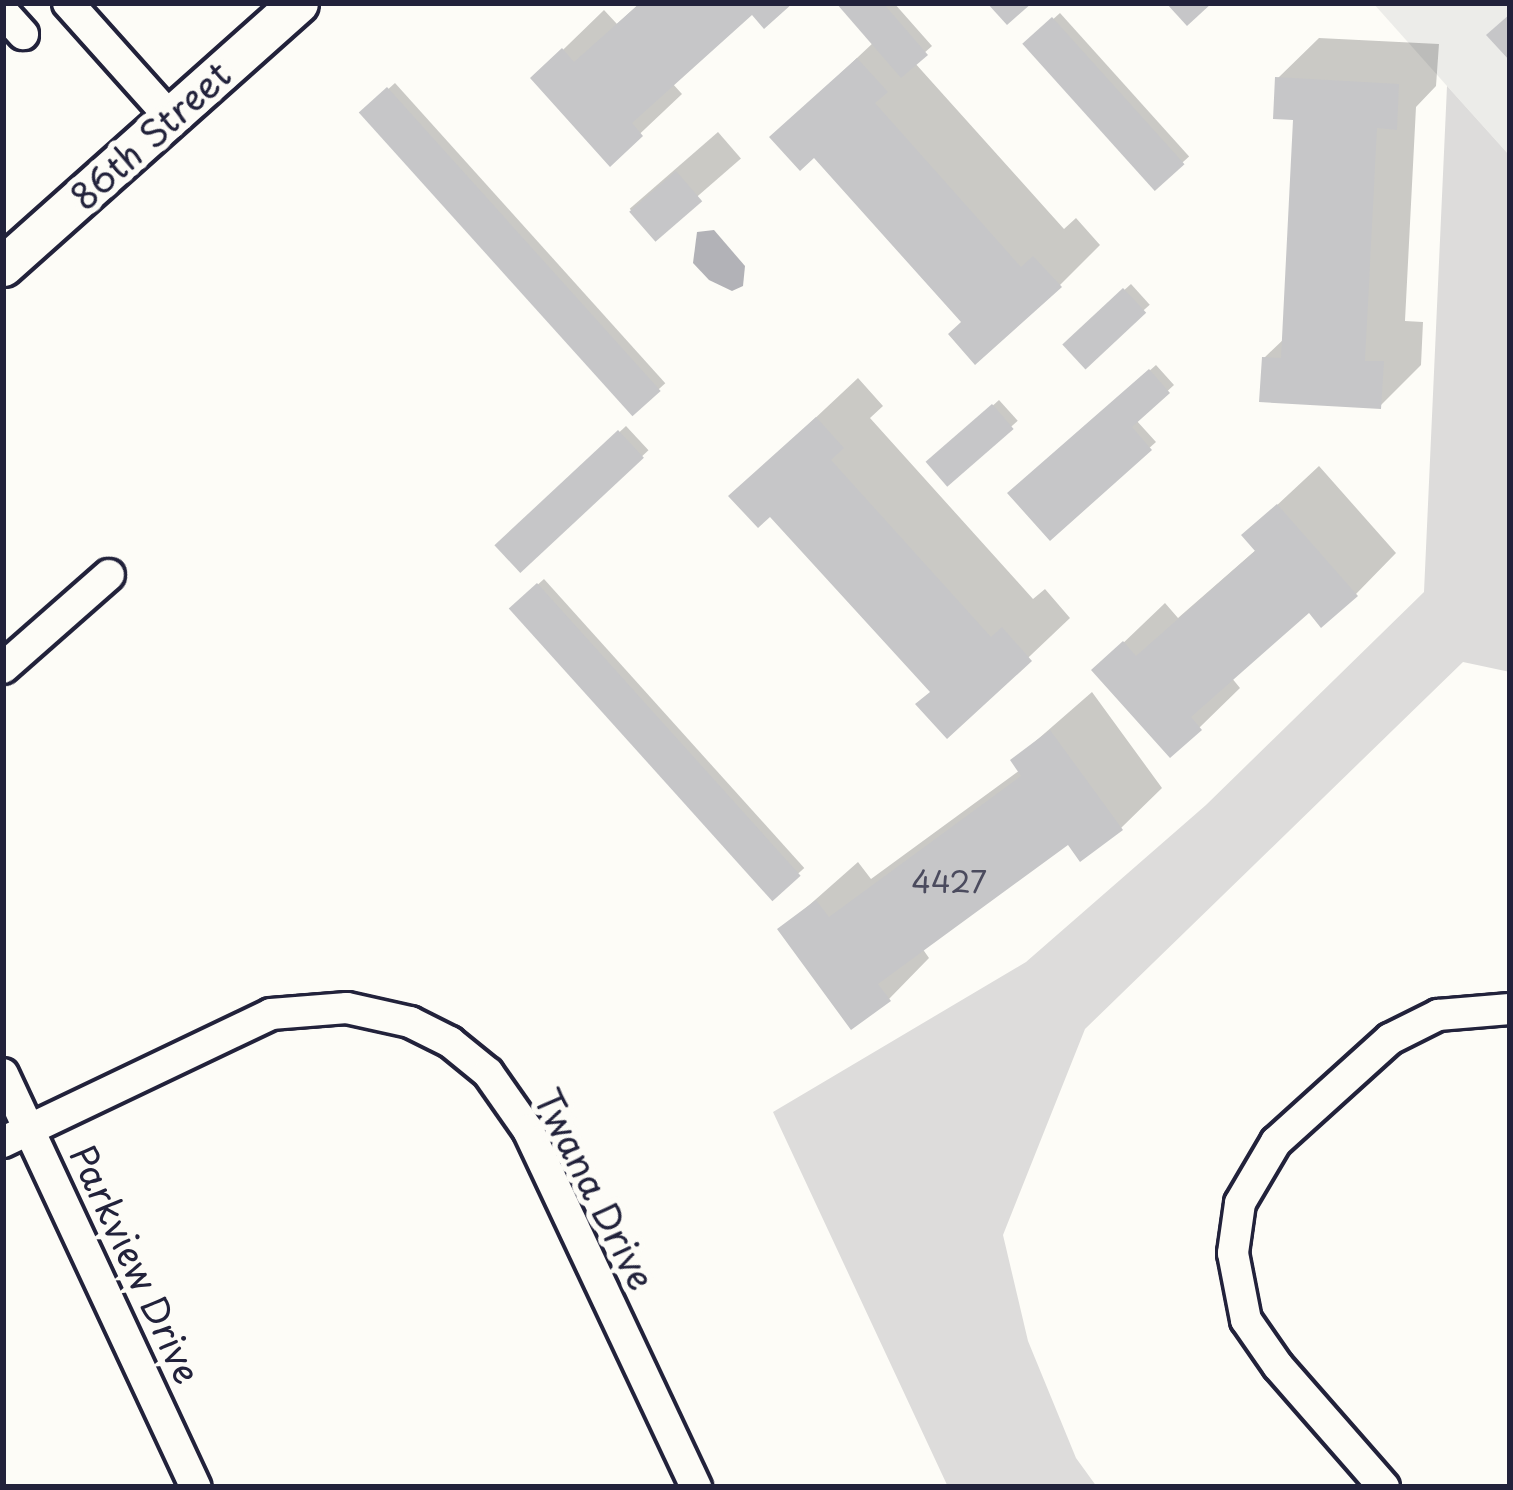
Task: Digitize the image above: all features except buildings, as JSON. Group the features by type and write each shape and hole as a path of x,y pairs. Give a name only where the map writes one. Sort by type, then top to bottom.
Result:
{"main road":[{"name":"86th Street","path":"3,266 298,3"}],"street":[{"path":"68,3 170,117"},
{"path":"3,668 109,574"},
{"name":"Twana Drive","path":"17,1136 272,1015 347,1008 410,1022 450,1042 488,1072 528,1130 695,1487"},
{"path":"1384,1487 1278,1366 1246,1320 1233,1252 1240,1203 1254,1172 1290,1128 1390,1039 1438,1015 1510,1009"},
{"name":"Parkview Drive","path":"3,1074 17,1136 196,1487"}],"shaded area":[{"path":"1373,3 1510,3 1510,156 1447,86"},
{"path":"1447,86 1510,156 1510,672 1463,662 1085,1029 1003,1235 1028,1341 1076,1458 1097,1487 948,1487 773,1112 1026,962 1206,805 1424,592"},
{"path":"714,230 745,266 743,286 732,291 709,280 693,263 697,232"}]}
